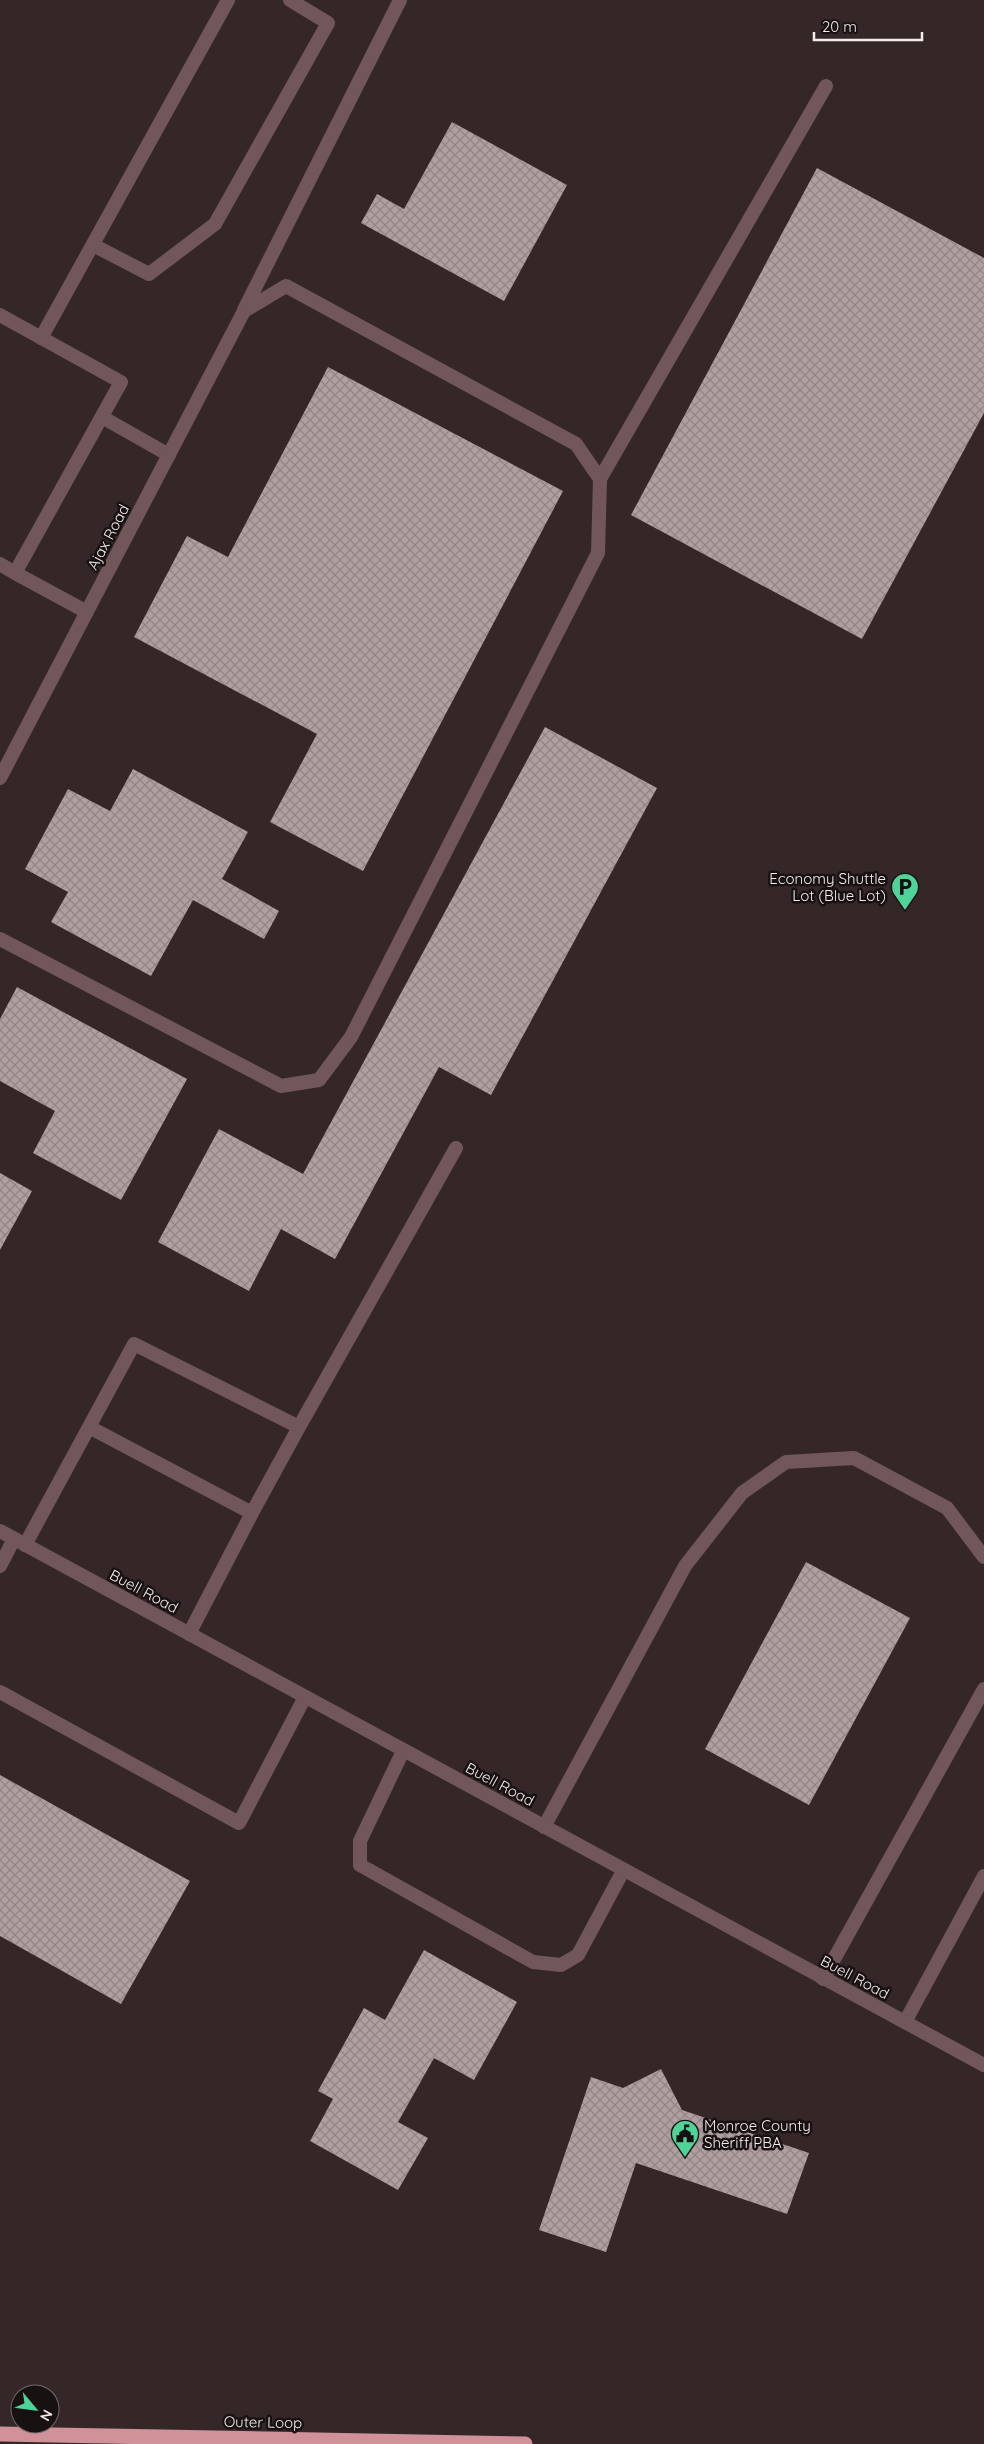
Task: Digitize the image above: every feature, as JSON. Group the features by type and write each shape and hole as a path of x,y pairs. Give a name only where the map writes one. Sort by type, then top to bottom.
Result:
{"highway":[{"name":"Outer Loop","path":"0,2434 525,2444"}],"street":[{"path":"42,338 228,0"},
{"path":"93,245 149,274 215,224 328,23 290,0"},
{"name":"Ajax Road","path":"0,778 244,311 400,0"},
{"path":"0,939 280,1086 319,1080 351,1037 598,553 600,479 826,86"},
{"path":"244,311 286,286 576,444 600,479"},
{"path":"0,315 121,382 16,573"},
{"path":"102,417 169,455"},
{"path":"0,564 87,612"},
{"path":"189,1634 252,1513 456,1148"},
{"path":"0,1566 20,1542 89,1427 134,1344 299,1428"},
{"path":"89,1427 252,1513"},
{"path":"544,1826 685,1566 742,1493 786,1462 854,1458 947,1508 984,1558"},
{"name":"Buell Road","path":"0,1532 984,2065"},
{"path":"823,1979 984,1689"},
{"path":"0,1692 240,1823 304,1697"},
{"path":"403,1751 360,1841 360,1865 533,1962 561,1965 578,1955 624,1871"},
{"path":"905,2022 984,1876"}],"building":[{"path":"452,122 567,185 504,301 361,223 377,194 404,209"},
{"path":"817,168 984,258 984,413 862,639 631,515"},
{"path":"328,367 563,491 363,871 270,822 317,734 134,637 187,536 228,557"},
{"path":"545,727 657,788 491,1095 439,1067 335,1259 281,1229 249,1291 158,1242 219,1129 303,1174"},
{"path":"133,769 248,832 222,879 279,911 264,939 193,900 151,976 51,922 68,892 25,869 68,789 110,811"},
{"path":"17,987 187,1079 121,1200 33,1153 55,1111 0,1081 0,1019"},
{"path":"0,1173 32,1191 0,1250"},
{"path":"806,1562 910,1618 809,1805 705,1749"},
{"path":"0,1775 190,1881 121,2004 0,1936"},
{"path":"424,1950 517,2002 474,2080 434,2058 398,2122 428,2138 398,2190 310,2141 333,2099 318,2091 364,2008 385,2020"},
{"name":"Monroe County Sheriff PBA","path":"661,2069 682,2110 809,2153 787,2214 636,2163 606,2252 539,2230 591,2077 623,2088"}],"place":[{"name":"Economy Shuttle Lot (Blue Lot)","path":"905,911"},
{"name":"Monroe County Sheriff PBA","path":"685,2158"}]}
